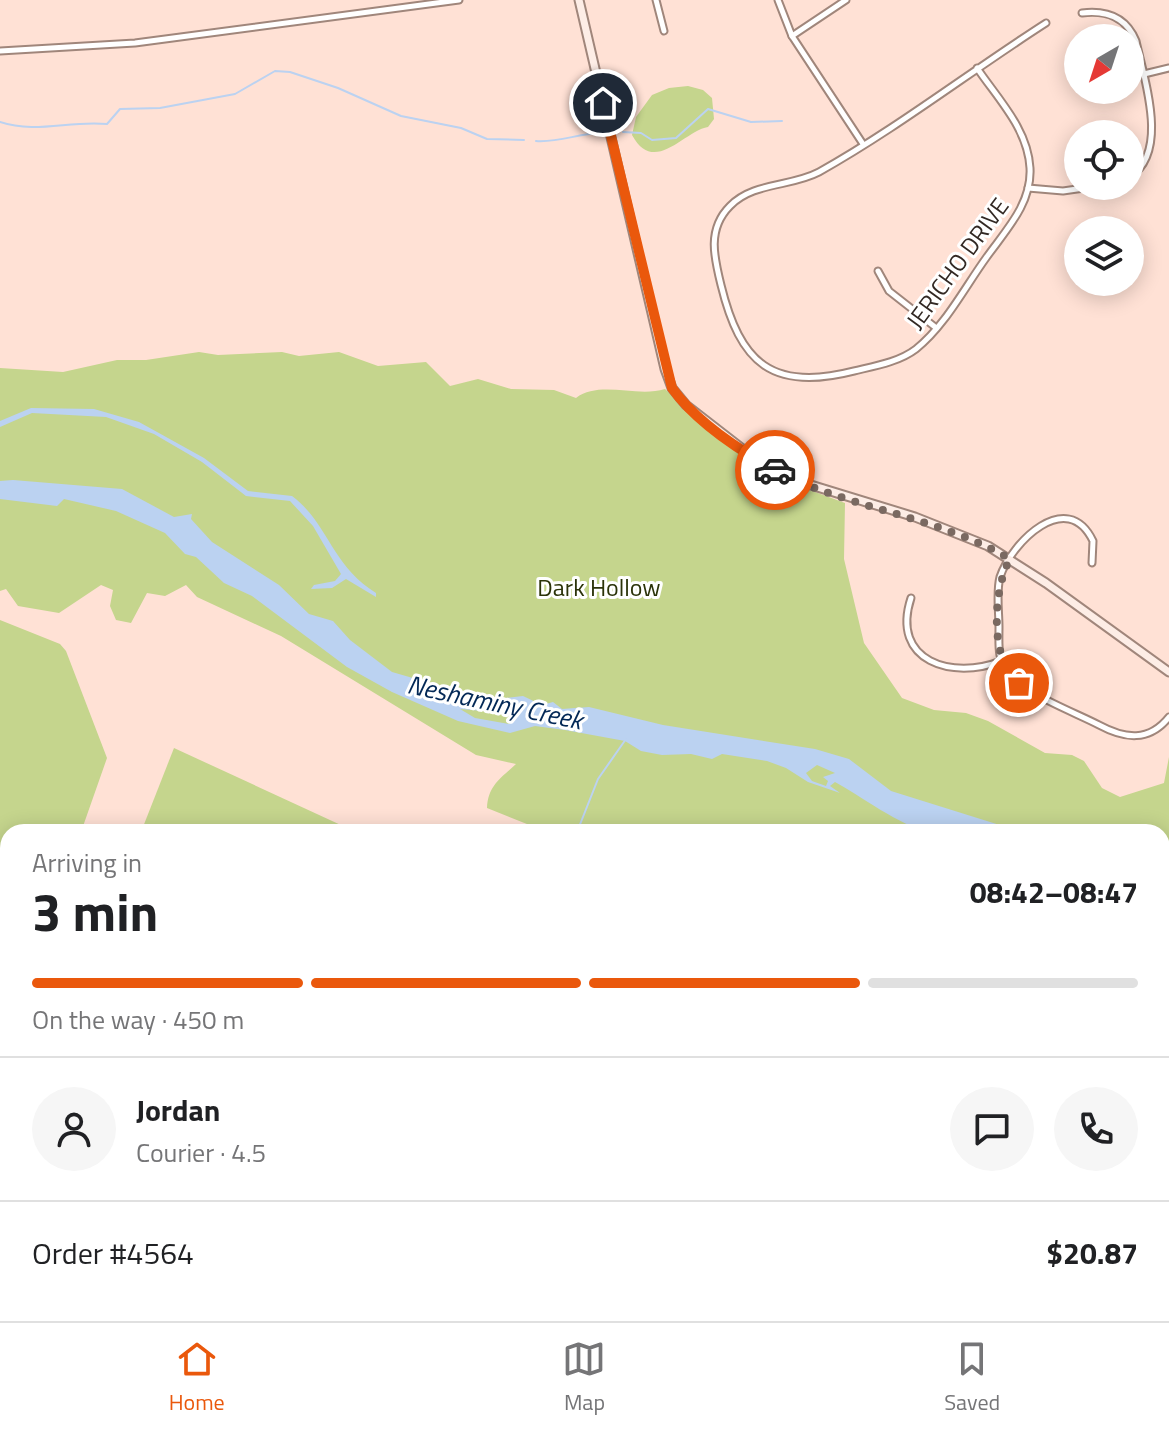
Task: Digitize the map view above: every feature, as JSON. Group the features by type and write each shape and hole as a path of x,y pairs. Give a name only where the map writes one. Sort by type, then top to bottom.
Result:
{"main road":[{"path":"579,0 662,357 676,394 742,450 789,477 954,531 1010,559 1169,672"}],"street":[{"path":"0,51 145,42 459,0"},
{"path":"656,0 664,31"},
{"path":"778,0 792,36 863,144"},
{"path":"792,36 846,0"},
{"path":"1082,13 1105,13 1125,24"},
{"name":"JERICHO DRIVE","path":"977,68 1024,141 1030,168 1028,188 1022,207 935,327 917,347 894,360 838,375 809,379 783,374 762,364 745,349 733,329 714,252 716,229 722,215 747,193 808,177 1046,23"},
{"path":"1144,167 1157,142 1144,74 1169,68"},
{"path":"1028,188 1064,191"},
{"path":"878,271 889,291 935,327"},
{"path":"1092,563 1094,547 1087,531 1076,523 1060,520 1033,528 1010,559 999,581 1001,661 1019,683 1119,735 1147,735 1169,717"},
{"path":"911,598 908,612 911,636 926,660 942,668 967,670 1001,661"}],"green space":[{"path":"688,86 703,90 712,98 714,119 708,127 659,152 650,152 641,147 632,135 636,117 652,95 669,88"},
{"name":"Dark Hollow","path":"199,352 218,355 282,352 299,356 339,352 378,366 426,362 450,386 478,379 511,389 554,390 576,398 596,390 643,392 665,389 723,442 769,475 845,503 844,559 864,643 902,698 934,710 966,713 988,721 1045,753 1072,755 1084,761 1102,788 1120,797 1164,783 1169,757 1169,824 527,824 487,808 493,788 516,764 476,755 281,636 197,597 186,585 165,596 147,593 131,623 116,620 110,606 113,590 101,585 59,613 18,606 6,589 0,591 0,368 63,372 117,360 146,360"},
{"path":"0,620 60,644 66,651 107,758 84,824 0,824"},
{"path":"174,748 339,824 144,824"}],"water":[{"path":"31,408 94,409 139,422 204,458 248,491 292,496 314,519 349,570 376,593 376,597 346,579 332,588 311,589 314,585 335,581 341,574 313,526 290,501 246,496 202,462 154,434 106,417 32,413 0,427 0,421"},
{"name":"Neshaminy Creek","path":"0,481 122,489 174,517 192,514 191,519 212,542 279,585 309,614 333,621 350,640 392,672 489,700 523,696 542,705 553,702 562,709 589,707 663,725 815,749 849,759 891,791 996,824 908,824 835,782 830,786 840,793 808,782 786,768 767,761 722,754 712,759 691,754 662,755 641,751 625,741 565,730 535,726 510,733 458,721 392,692 347,667 252,596 224,583 196,557 185,554 165,533 116,511 64,499 57,506 0,499","holes":["460,709 507,713 513,721 509,724 475,718","817,765 835,773 823,777 828,781 826,786 812,781 806,773"]}],"waterway":[{"path":"0,122 27,127 107,124 120,109 160,108 235,94 275,71 290,72 338,88 401,116 461,128 487,139 524,140"},
{"path":"623,132 641,133 652,140 676,138 708,109 751,122 782,121"},
{"path":"536,141 605,133"},
{"path":"580,824 598,779 626,739"}],"way so far":[{"path":"775,470 812,487 954,531 1010,559 1000,579 999,654 1006,671 1019,683"}],"route":[{"path":"603,103 672,388 693,411 742,450 775,470"}]}
